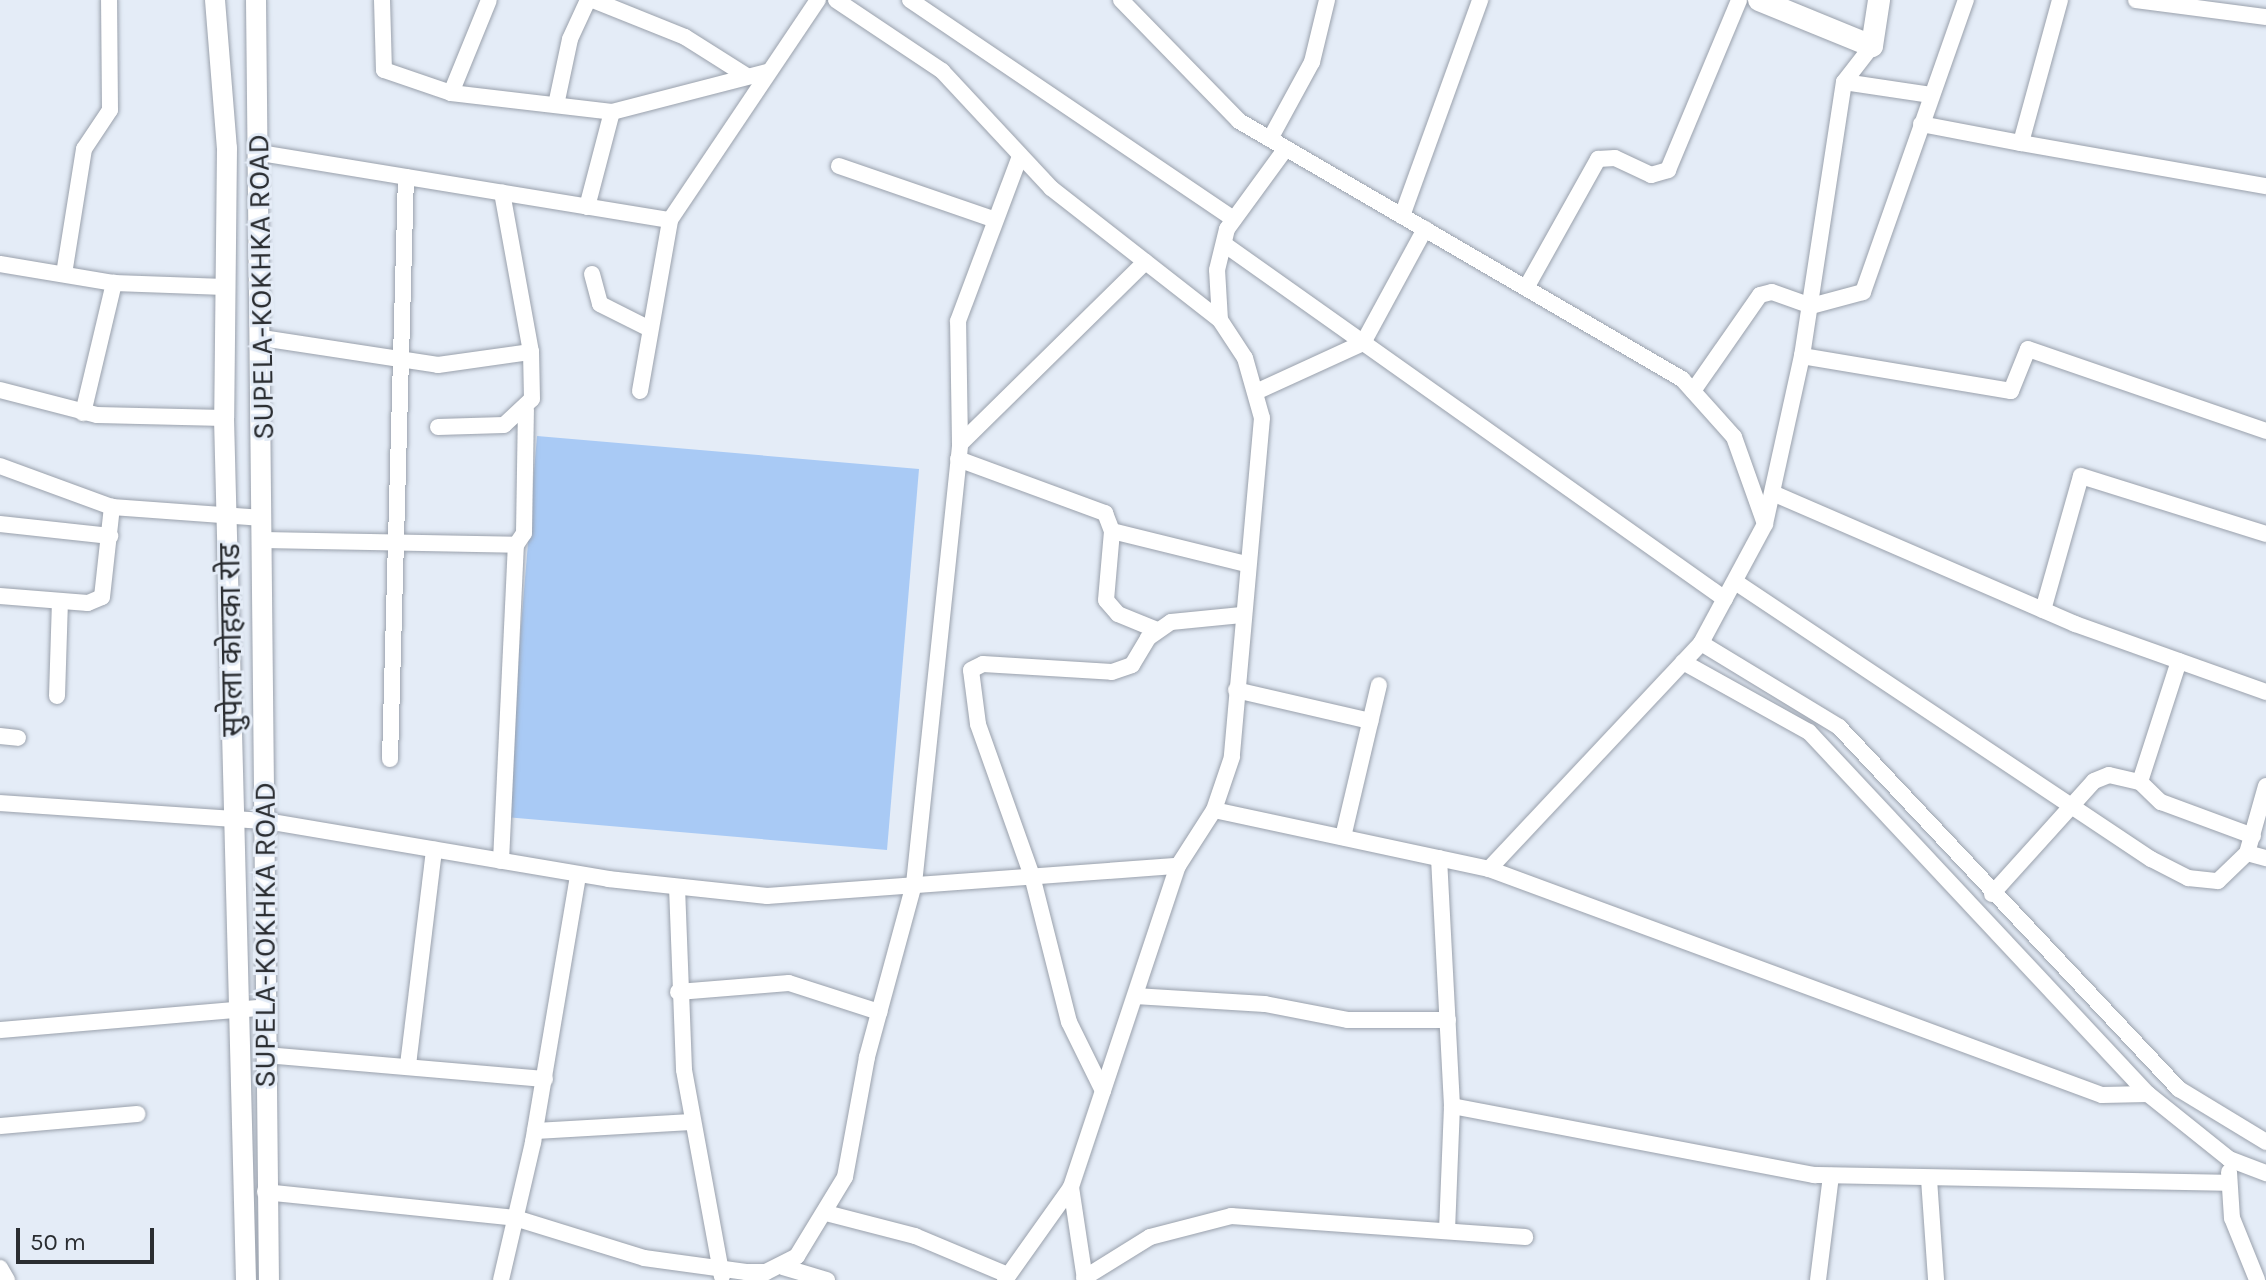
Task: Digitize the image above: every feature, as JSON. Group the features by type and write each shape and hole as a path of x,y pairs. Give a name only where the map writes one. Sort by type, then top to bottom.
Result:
{"main road":[{"path":"1759,0 1872,46 1879,0"}],"street":[{"path":"64,274 84,149 110,110 109,0"},
{"name":"सुपेला कोहका रोड","path":"215,0 227,148 224,418 246,1280"},
{"name":"SUPELA-KOKHKA ROAD","path":"256,0 266,821 265,1192 269,1280"},
{"path":"382,0 384,70 451,93 612,112 767,72"},
{"path":"451,93 489,0"},
{"path":"556,105 570,39 591,0 685,37 747,76"},
{"path":"640,391 670,220 818,0"},
{"path":"826,1213 915,1236 1007,1277 1071,1187 1178,866 1214,810 1232,757 1246,564 1262,418 1258,391 1220,320 1145,262 1020,156 942,71 836,0"},
{"path":"910,0 1234,219"},
{"path":"1121,0 1239,121 1526,288 1693,391 1734,437 1765,524"},
{"path":"1270,139 1312,62 1327,0"},
{"path":"1402,216 1480,0"},
{"path":"1526,288 1598,159 1615,158 1651,175 1668,170 1739,0"},
{"path":"1693,391 1760,295 1772,292 1811,306 1856,298 1869,282 1966,0"},
{"path":"2021,143 2060,0"},
{"path":"2136,0 2227,6 2266,17"},
{"path":"1489,869 1701,643 1737,583 1765,524 1775,494 1811,306 1844,82 1872,46"},
{"path":"1844,82 1931,95"},
{"path":"587,207 612,112"},
{"path":"1921,124 2266,186"},
{"path":"1220,320 1224,244 1234,219 1286,148"},
{"path":"260,153 670,220"},
{"path":"783,1267 826,1213 845,1177 879,1012 914,884 959,451 958,321 993,219 1020,156"},
{"path":"839,166 993,219"},
{"path":"390,759 406,177"},
{"path":"501,861 516,545 524,533 526,410 534,387 531,352 502,193"},
{"path":"1258,391 1363,343 1425,229"},
{"path":"1224,244 1725,599"},
{"path":"959,451 1145,262"},
{"path":"0,264 114,283 225,287"},
{"path":"592,274 600,304 650,329"},
{"path":"83,413 114,283"},
{"path":"262,338 399,360 459,366 531,352"},
{"path":"1802,356 2011,391 2028,349 2266,431"},
{"path":"0,390 83,413 224,418"},
{"path":"438,427 504,425 526,410"},
{"path":"959,451 1105,513 1112,531 1106,600 1118,614 1157,630"},
{"path":"0,466 112,507 263,518"},
{"path":"2043,610 2081,476 2266,534"},
{"path":"1775,494 2043,610 2266,692"},
{"path":"0,596 60,601 102,597 112,507"},
{"path":"0,524 110,536"},
{"path":"1112,531 1246,564"},
{"path":"263,540 516,545"},
{"path":"1737,583 2070,805 2188,878 2218,881 2247,853 2266,786"},
{"path":"57,696 60,601"},
{"path":"1103,1091 1069,1022 1032,876 978,724 971,670 983,664 1112,672 1132,665 1157,630 1193,614 1242,615"},
{"path":"1701,643 1839,727 1992,894 2179,1089 2266,1142"},
{"path":"2140,782 2179,661"},
{"path":"1683,662 1809,732 2148,1094 2229,1159 2266,1173"},
{"path":"1343,837 1379,685"},
{"path":"1236,690 1370,721"},
{"path":"0,736 18,738"},
{"path":"1992,894 2070,805 2102,776 2140,782 2161,802 2253,836"},
{"path":"0,803 266,821 578,875 767,896 1178,866"},
{"path":"1214,810 1489,869 2102,1095 2148,1094"},
{"path":"408,1065 434,850"},
{"path":"2247,853 2266,858"},
{"path":"1439,858 1452,1106 1447,1231"},
{"path":"501,1280 545,1079 578,875"},
{"path":"677,887 678,992 692,1122 722,1274"},
{"path":"678,992 789,983 879,1012"},
{"path":"1135,996 1265,1004 1348,1020 1448,1020"},
{"path":"0,1030 136,1023 238,1006 267,1007"},
{"path":"265,1055 545,1079"},
{"path":"1452,1106 1831,1176 2229,1183"},
{"path":"0,1126 137,1114"},
{"path":"535,1131 692,1122"},
{"path":"2229,1159 2232,1218 2257,1280"},
{"path":"1818,1280 1831,1176"},
{"path":"1929,1179 1936,1280"},
{"path":"1071,1187 1084,1279 1150,1237 1231,1216 1525,1237"},
{"path":"265,1192 515,1218 644,1258 722,1274 783,1267 827,1280"},
{"path":"0,1268 7,1280"}],"water":[{"path":"537,436 919,469 887,850 505,817"}]}
